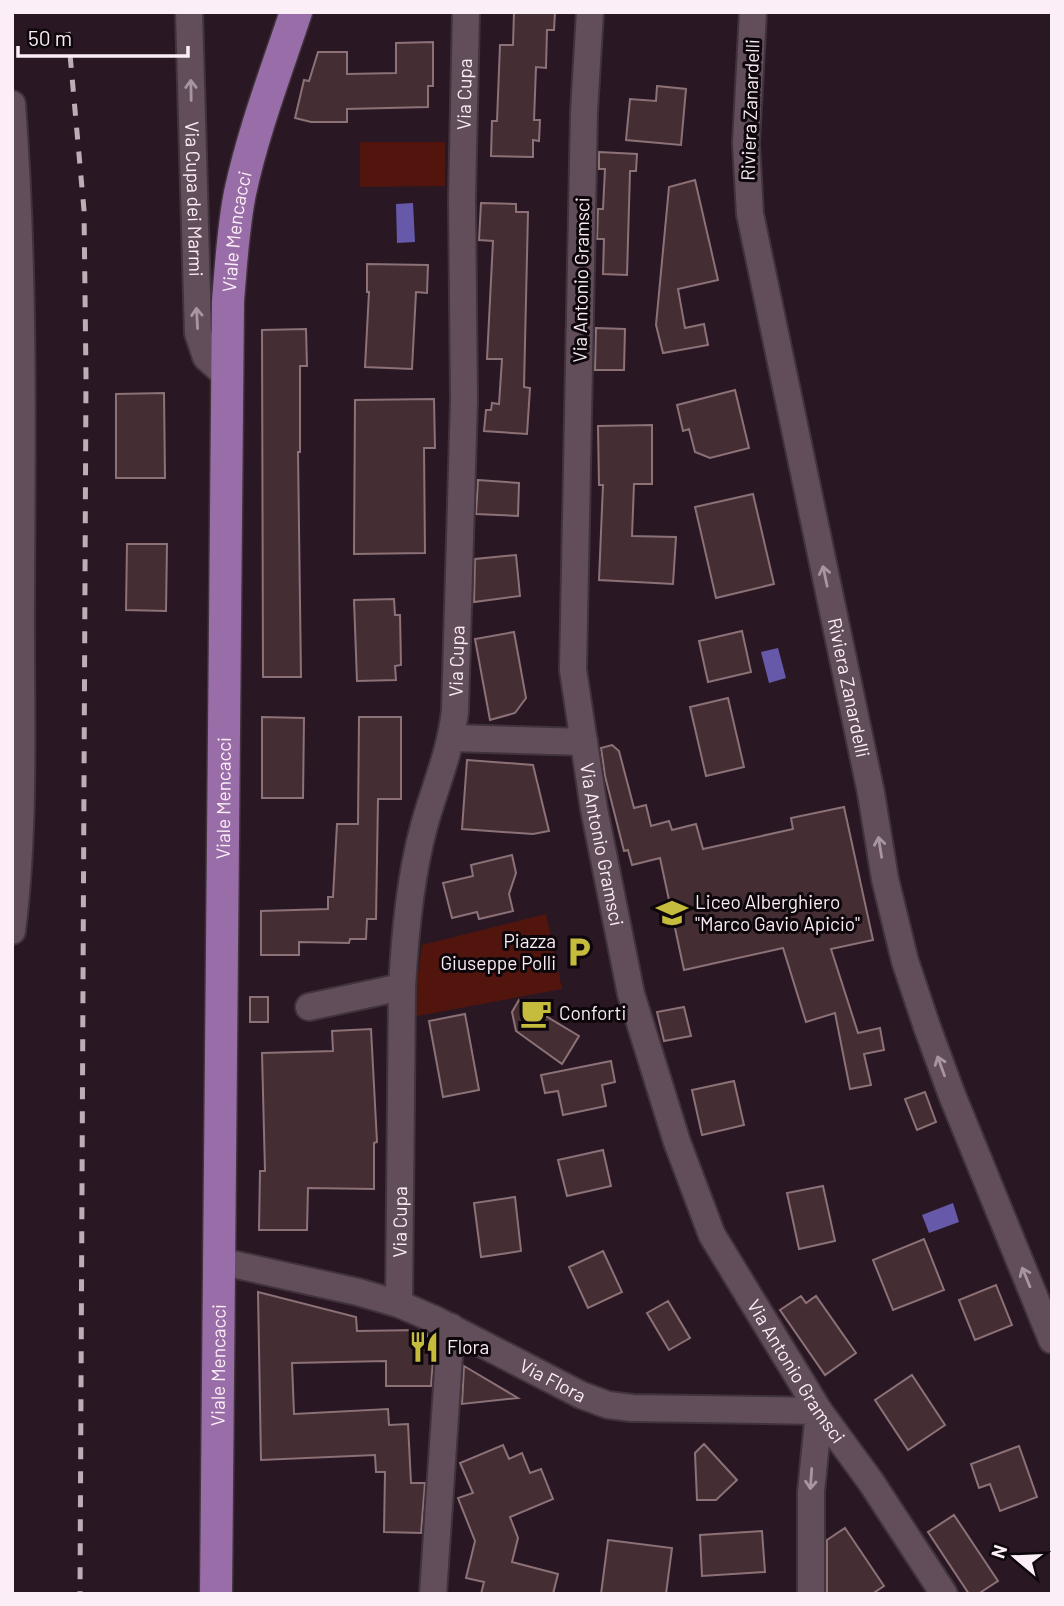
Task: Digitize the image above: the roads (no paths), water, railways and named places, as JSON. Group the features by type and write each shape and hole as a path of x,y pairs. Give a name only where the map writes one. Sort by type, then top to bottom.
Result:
{"main road":[{"name":"Viale Mencacci","path":"216,1594 226,375 230,276 241,189 259,122 296,12"}],"street":[{"name":"Via Cupa dei Marmi","path":"189,12 198,333 206,357 226,375"},
{"name":"Via Cupa","path":"399,1304 402,987 415,866 423,829 452,738 456,688 464,400 461,199 466,12"},
{"name":"Via Antonio Gramsci","path":"590,12 584,112 572,628 574,677 607,877 631,994 677,1142 712,1235 819,1411 871,1482 944,1594"},
{"name":"Riviera Zanardelli","path":"753,12 746,143 751,225 871,793 885,879 905,961 927,1027 1052,1340"},
{"path":"12,104 22,335 17,589 20,831 12,931"},
{"path":"452,738 584,742"},
{"path":"309,1007 402,987"},
{"name":"Via Flora","path":"219,1261 358,1292 399,1304 450,1327 581,1395 608,1405 632,1408 819,1411"},
{"path":"433,1594 450,1327"},
{"path":"811,1594 811,1475 819,1411"}],"railway":[{"path":"68,32 84,210 86,376 80,1594"}],"place":[{"name":"Liceo Alberghiero \"Marco Gavio Apicio\"","path":"672,913"},
{"name":"Piazza Giuseppe Polli","path":"579,952"},
{"name":"Conforti","path":"536,1013"},
{"name":"Flora","path":"424,1347"}]}
